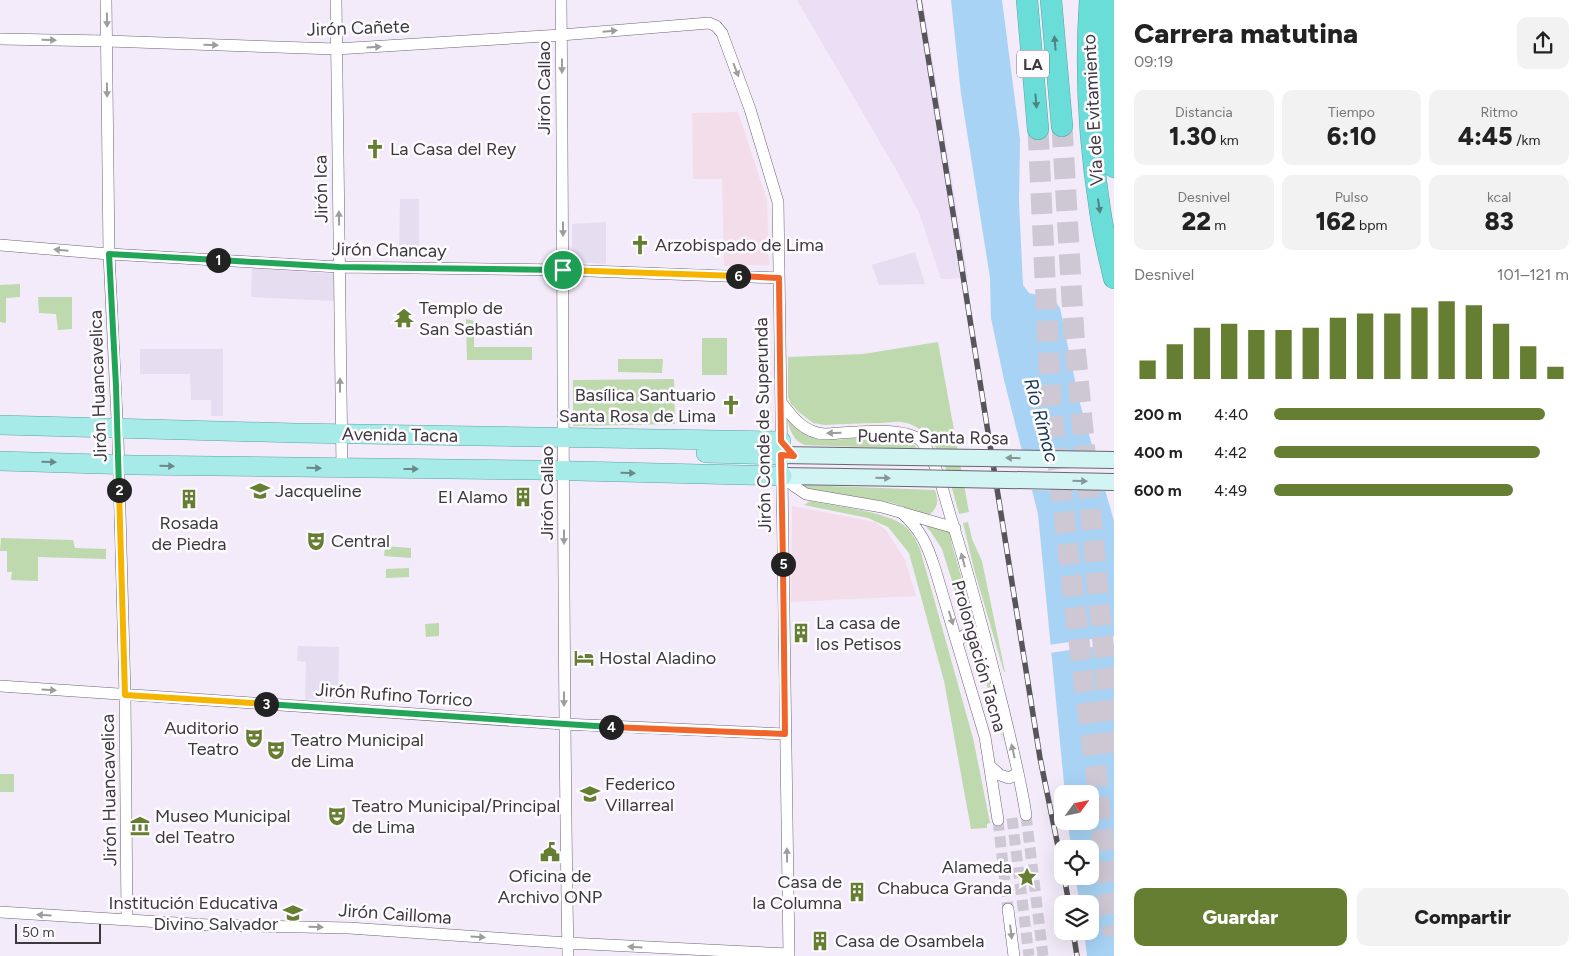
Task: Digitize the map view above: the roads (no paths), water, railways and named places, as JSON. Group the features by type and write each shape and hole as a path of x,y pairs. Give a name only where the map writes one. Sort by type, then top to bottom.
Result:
{"highway":[{"name":"LA","path":"1027,0 1038,129"},
{"name":"LA","path":"1051,0 1062,126"},
{"path":"1104,1 1114,31"},
{"name":"Vía de Evitamiento","path":"1104,1 1109,117 1114,167"},
{"name":"Vía de Evitamiento","path":"1104,1 1087,37 1090,125 1100,212 1114,278"}],"main road":[{"name":"Avenida Tacna","path":"0,425 118,434"},
{"name":"Avenida Tacna","path":"0,435 118,434 785,451"},
{"name":"Puente Santa Rosa","path":"785,451 908,457 1114,460"},
{"name":"Avenida Tacna","path":"0,461 118,468 342,468 782,476"},
{"path":"782,476 1114,482"}],"street":[{"name":"Jirón Huancavelica","path":"106,0 109,254 118,434 125,695 127,920"},
{"name":"Jirón Ica","path":"336,0 342,468"},
{"name":"Jirón Callao","path":"561,0 564,724 568,956"},
{"name":"Jirón Cañete","path":"0,39 336,49 562,35 709,23 716,26"},
{"name":"Jirón Conde de Superunda","path":"716,26 722,33 750,109 778,202 781,402 785,451 782,476 789,955"},
{"name":"Jirón Chancay","path":"0,245 109,254 339,267 563,270 779,278"},
{"name":"Prolongación Tacna","path":"781,402 799,423 813,432 825,434 899,432 915,437 929,454 955,528 995,674 1026,816"},
{"path":"782,476 806,494 872,505 955,528"},
{"name":"Prolongación Tacna","path":"901,512 919,530 928,546 958,641 985,737 998,820"},
{"path":"958,641 970,632 977,632 984,636"},
{"name":"Jirón Rufino Torrico","path":"0,686 564,724 785,734"},
{"path":"990,766 1000,775 1009,778 1018,774"},
{"path":"1008,909 1014,956"},
{"name":"Jirón Cailloma","path":"0,912 209,924 349,928 568,943 789,955"}],"water":[{"name":"Río Rímac","path":"951,0 1002,0 1020,139 1019,202 1023,285 1029,293 1054,299 1060,308 1079,400 1114,521 1114,956 1087,956 1085,940 1099,940 1099,895 1078,895 1077,885 1099,885 1099,840 1070,840 1069,830 1099,830 1099,785 1064,785 1038,514 1004,380 991,318 990,278 961,94"}],"tunnel":[{"path":"1062,126 1074,335 1114,760"},
{"path":"1038,129 1051,405 1114,935"},
{"path":"1026,815 1043,956"},
{"path":"1012,818 1029,956"},
{"path":"998,820 1008,909"}],"railway":[{"path":"919,0 1040,758 1057,840"},
{"path":"1066,885 1067,895"},
{"path":"1074,940 1077,956"}],"place":[{"name":"La Casa del Rey","path":"375,149"},
{"name":"Arzobispado de Lima","path":"640,245"},
{"name":"Templo de San Sebastián","path":"404,318"},
{"name":"Basílica Santuario Santa Rosa de Lima","path":"731,405"},
{"name":"Jacqueline","path":"260,491"},
{"name":"El Alamo","path":"523,497"},
{"name":"Rosada de Piedra","path":"189,499"},
{"name":"Central","path":"316,541"},
{"name":"La casa de los Petisos","path":"801,633"},
{"name":"Hostal Aladino","path":"584,658"},
{"name":"Auditorio Teatro","path":"254,738"},
{"name":"Teatro Municipal de Lima","path":"276,750"},
{"name":"Federico Villarreal","path":"590,794"},
{"name":"Teatro Municipal/Principal de Lima","path":"337,816"},
{"name":"Museo Municipal del Teatro","path":"140,826"},
{"name":"Oficina de Archivo ONP","path":"550,852"},
{"name":"Alameda Chabuca Granda","path":"1027,877"},
{"name":"Casa de la Columna","path":"857,892"},
{"name":"Institución Educativa Divino Salvador","path":"293,913"},
{"name":"Casa de Osambela","path":"820,941"}]}
